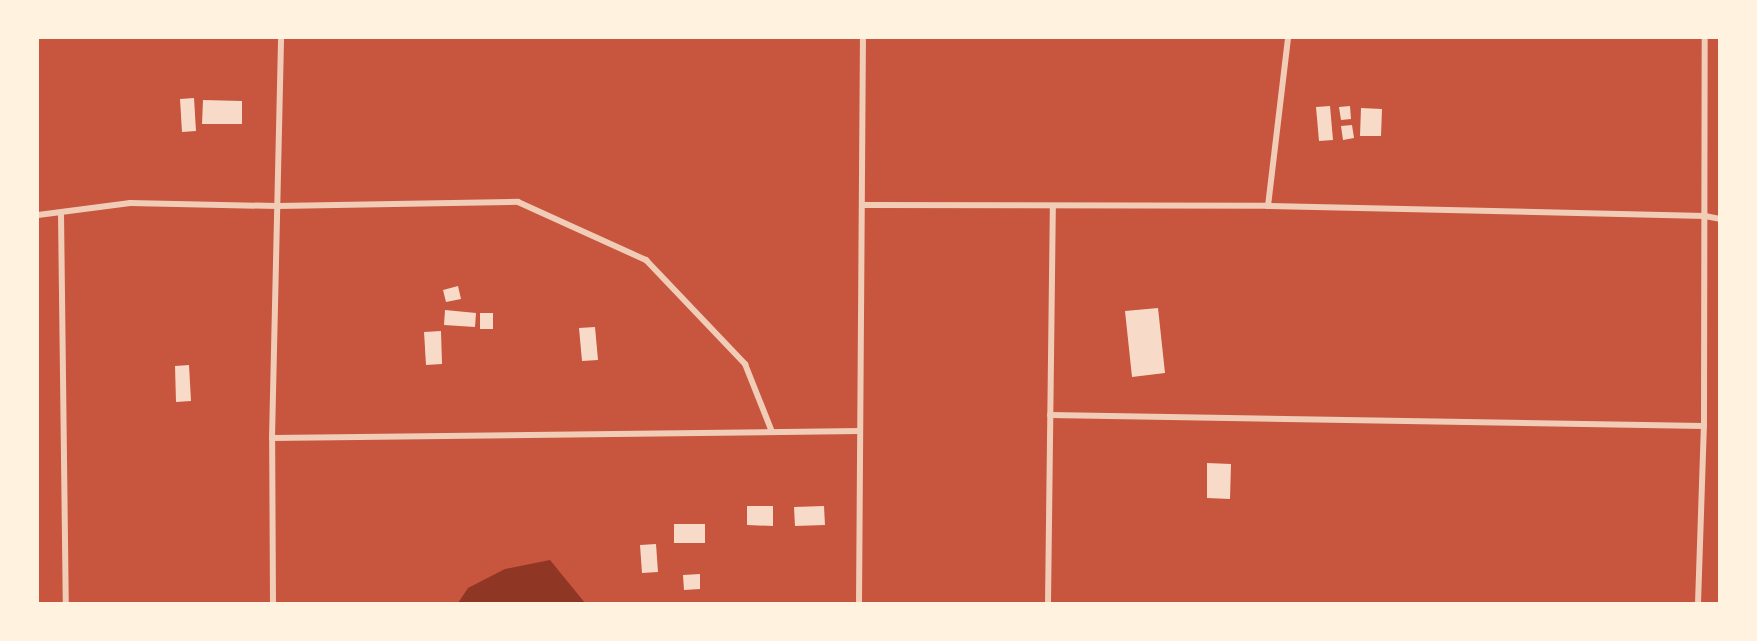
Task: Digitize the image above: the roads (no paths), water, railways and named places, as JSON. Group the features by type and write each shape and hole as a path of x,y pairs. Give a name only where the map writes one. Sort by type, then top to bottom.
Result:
{"street":[{"path":"273,603 272,438 281,38"},
{"path":"859,603 863,38"},
{"path":"1268,206 1288,38"},
{"path":"1698,603 1704,426 1705,38"},
{"path":"38,215 130,203 278,206 518,202 646,260 745,364 772,432"},
{"path":"862,205 1268,206 1705,216 1719,219"},
{"path":"1048,603 1053,207"},
{"path":"61,213 66,603"},
{"path":"1050,415 1704,426"},
{"path":"272,438 860,431"}]}
